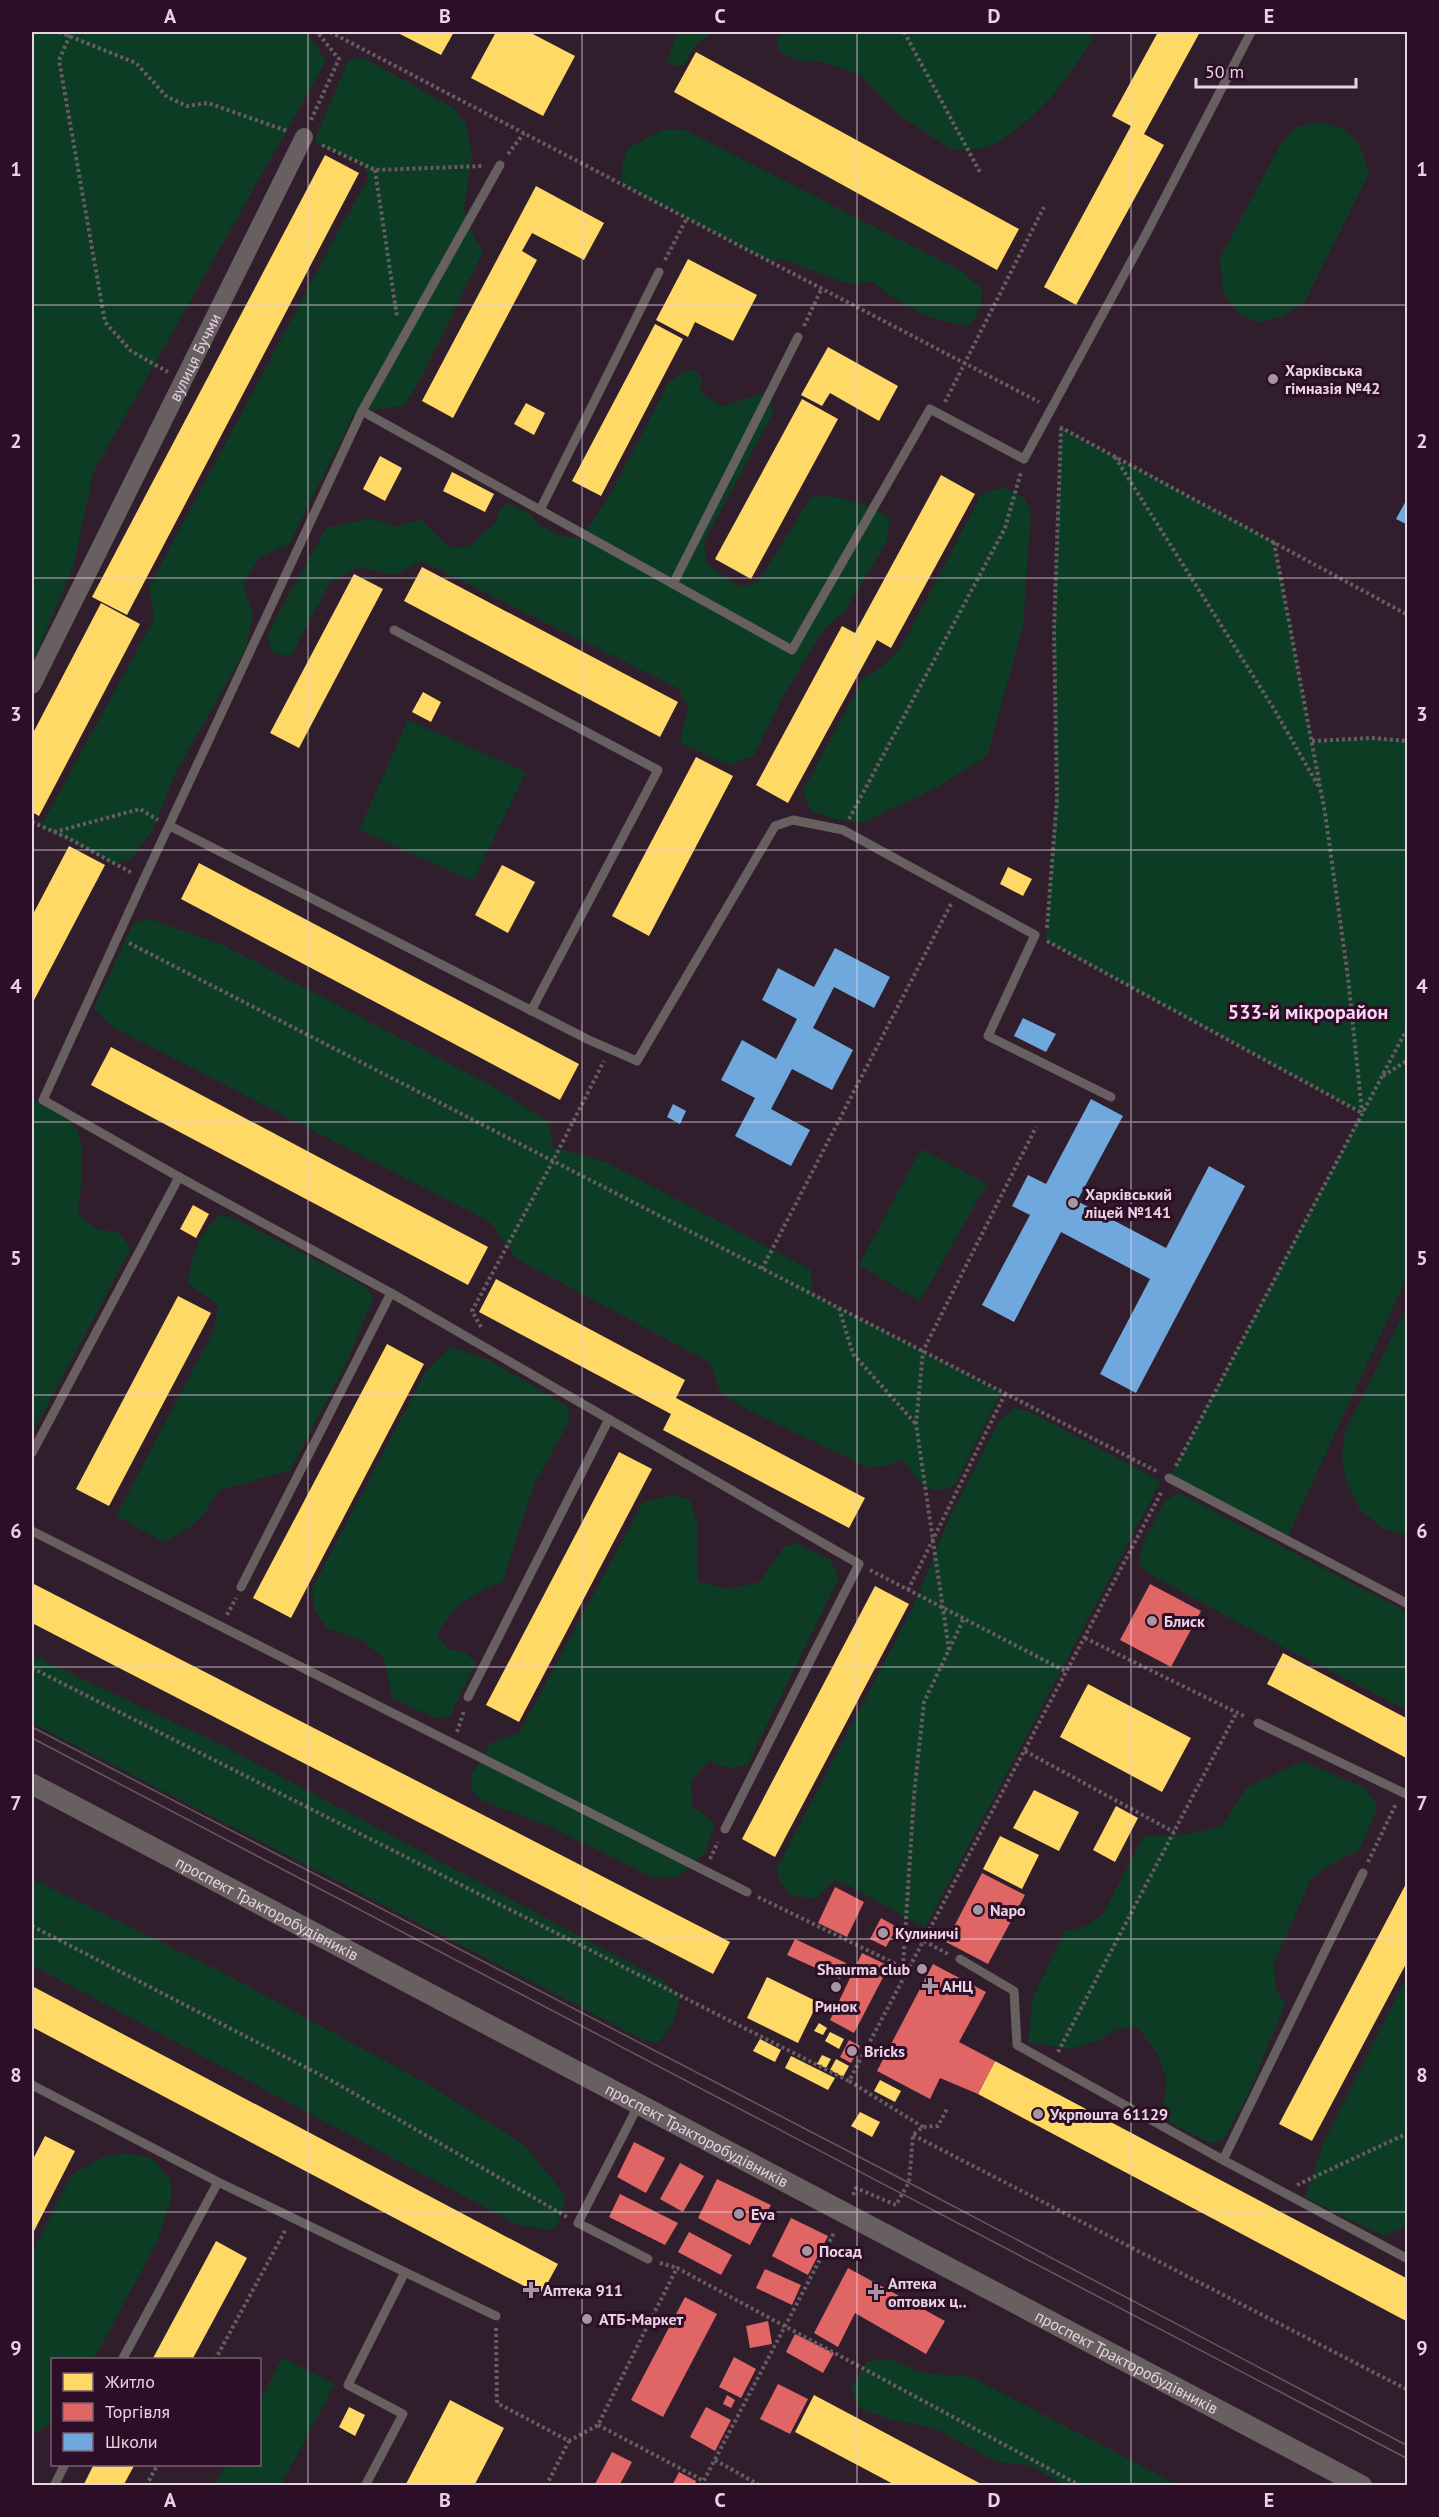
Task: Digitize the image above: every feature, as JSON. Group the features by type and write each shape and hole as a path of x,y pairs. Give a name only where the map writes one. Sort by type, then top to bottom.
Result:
{"street":[{"name":"вулиця Бучми","path":"32,685 304,137"},
{"name":"проспект Тракторобудівників","path":"32,1784 1362,2486"}],"lane":[{"path":"362,411 792,650 930,409 1024,459 1251,32"},
{"path":"500,165 362,411 43,1100 391,1293 859,1564 725,1829"},
{"path":"540,510 659,272"},
{"path":"673,584 798,337"},
{"path":"394,630 658,770 531,1011"},
{"path":"170,826 531,1011 637,1061 775,826 794,820 843,830 1035,935 988,1036 1111,1097"},
{"path":"32,1453 179,1177"},
{"path":"241,1587 391,1293"},
{"path":"468,1697 609,1419"},
{"path":"1169,1478 1407,1604"},
{"path":"32,1531 747,1892"},
{"path":"1258,1723 1404,1794"},
{"path":"1223,2160 1363,1873"},
{"path":"960,1959 1014,1991 1017,2045 1407,2259"},
{"path":"32,2086 218,2182 496,2316"},
{"path":"639,2104 578,2223 648,2259"},
{"path":"123,2358 218,2182"},
{"path":"364,2486 403,2414 348,2385 405,2272"},
{"path":"54,2486 64,2466"}],"path":[{"path":"59,32 136,63 167,97 187,106 208,104 304,137 375,170 500,165 524,133"},
{"path":"304,137 339,59 317,32"},
{"path":"330,32 1052,408"},
{"path":"904,32 981,174"},
{"path":"70,35 59,60 105,322 131,351 183,381"},
{"path":"375,170 401,342"},
{"path":"939,413 1044,207"},
{"path":"659,272 687,218"},
{"path":"798,337 822,288"},
{"path":"1046,419 1407,615"},
{"path":"1046,941 1058,799 1054,630 1061,428"},
{"path":"1114,456 1274,709 1321,790"},
{"path":"843,830 1005,528 1024,459"},
{"path":"1274,542 1321,790 1346,965 1362,1113"},
{"path":"1312,741 1372,738 1407,741"},
{"path":"54,832 140,809 170,826"},
{"path":"32,822 115,864"},
{"path":"762,1269 957,892"},
{"path":"1035,935 1362,1113"},
{"path":"118,938 1169,1478"},
{"path":"851,2083 849,2081 1407,1027"},
{"path":"493,1352 472,1311 554,1161 610,1050"},
{"path":"1381,1077 1407,1060"},
{"path":"950,1650 916,1424 922,1351 1036,1127"},
{"path":"839,1308 853,1354 916,1424"},
{"path":"908,1590 1005,1394"},
{"path":"859,1564 1067,1672"},
{"path":"221,1627 241,1587"},
{"path":"903,1967 914,1795 924,1702 964,1618"},
{"path":"1085,1638 1258,1723"},
{"path":"32,1668 851,2083 923,2127 938,2126 948,2107"},
{"path":"453,1744 468,1697"},
{"path":"1052,2064 1236,1712"},
{"path":"1025,1751 1174,1832"},
{"path":"1363,1873 1404,1794"},
{"path":"704,1870 725,1829"},
{"path":"747,1892 909,1970"},
{"path":"32,1926 334,2082 578,2223"},
{"path":"924,1941 960,1959"},
{"path":"849,2204 856,2188 896,2205 909,2182 913,2136 923,2127"},
{"path":"1283,2192 1407,2133"},
{"path":"913,2136 1407,2390"},
{"path":"598,2425 703,2483 834,2234"},
{"path":"216,2358 282,2237"},
{"path":"546,2486 569,2441 598,2425 677,2268 1081,2486"},
{"path":"496,2316 497,2403 569,2441"},
{"path":"636,2321 647,2327"},
{"path":"715,2460 761,2486"},
{"path":"146,2486 157,2466"}],"green space":[{"path":"32,32 307,32 326,61 93,473 74,565 32,665"},
{"path":"678,32 713,32 695,46 683,66 673,65 667,60"},
{"path":"781,32 1093,32 1091,41 1076,65 1053,95 1027,121 1002,140 986,148 952,150 898,114 860,75 821,61 800,61 779,52 777,41"},
{"path":"362,57 452,107 466,124 472,156 464,209 473,235 483,252 422,376 404,406 378,409 353,416 289,544 259,558 243,584 253,613 246,649 175,774 153,829 132,858 115,864 41,826 154,619 149,587 368,179 363,164 314,142 348,61"},
{"path":"1322,122 1342,129 1355,139 1363,154 1369,174 1304,303 1283,316 1260,322 1239,315 1223,292 1220,258 1279,147 1296,127"},
{"path":"662,130 685,130 963,272 982,289 980,308 976,317 969,325 942,321 906,306 873,282 849,284 782,259 770,261 622,184 622,165 628,148"},
{"path":"694,370 702,378 700,392 721,406 763,394 772,403 773,413 704,542 707,565 741,587 758,582 811,497 842,498 890,517 886,543 845,611 823,630 783,697 753,756 729,765 680,743 688,707 678,688 422,561 395,575 359,567 331,581 291,656 274,654 267,639 277,616 326,528 374,519 396,527 422,519 433,533 451,548 468,547 495,523 500,508 508,503 532,515 537,524 562,536 580,539 609,497 669,382 684,371"},
{"path":"1061,428 1274,542 1312,741 1372,738 1407,741 1407,1277 1286,1540 1169,1478 1362,1113 1046,941 1057,785 1054,630"},
{"path":"1003,487 1025,499 1031,512 1023,626 987,756 938,787 862,823 834,819 811,811 803,791 863,678 879,669 901,648 981,495"},
{"path":"408,720 526,772 473,881 359,830"},
{"path":"150,919 223,945 494,1087 550,1123 552,1147 606,1162 811,1270 812,1294 999,1391 999,1397 955,1485 945,1489 929,1489 919,1481 902,1459 890,1465 869,1468 746,1409 721,1393 709,1362 517,1259 490,1222 111,1026 94,1008 134,922"},
{"path":"32,1098 65,1118 78,1133 81,1143 82,1168 78,1214 97,1229 119,1233 131,1248 32,1434"},
{"path":"921,1149 987,1184 920,1301 859,1265"},
{"path":"221,1214 248,1225 358,1282 374,1296 347,1362 290,1470 218,1491 196,1522 164,1542 116,1516 214,1330 218,1305 188,1283 197,1246 213,1221"},
{"path":"1407,1307 1407,1536 1381,1528 1359,1508 1346,1481 1342,1457 1345,1432"},
{"path":"451,1347 489,1360 569,1407 568,1424 534,1484 503,1581 482,1591 457,1608 437,1635 448,1649 464,1652 476,1663 450,1715 437,1719 392,1698 384,1658 364,1642 327,1628 314,1609 312,1589 426,1371"},
{"path":"1014,1408 1032,1413 1161,1481 925,1928 835,1880 815,1899 791,1895 780,1881 777,1868 914,1605 950,1516 1000,1420"},
{"path":"1179,1493 1407,1612 1407,1710 1289,1650 1151,1575 1140,1565 1141,1547 1164,1502"},
{"path":"675,1495 690,1500 698,1527 698,1582 729,1589 760,1582 784,1547 796,1543 831,1560 839,1578 747,1765 729,1768 709,1761 691,1781 692,1805 715,1824 705,1853 677,1877 652,1877 549,1826 483,1801 472,1791 472,1774 491,1743 519,1733 643,1502"},
{"path":"32,1655 222,1745 662,1980 679,1995 678,2009 671,2027 657,2043 642,2039 32,1723"},
{"path":"1302,1761 1365,1788 1378,1807 1359,1850 1330,1865 1311,1879 1274,1963 1276,1988 1285,2004 1248,2095 1223,2140 1210,2143 1163,2119 1166,2078 1157,2053 1137,2027 1117,2029 1098,2041 1069,2049 1028,2042 1033,1997 1065,1931 1085,1927 1103,1914 1144,1835 1174,1836 1222,1826 1247,1787"},
{"path":"32,1879 218,1970 431,2086 524,2145 560,2189 565,2200 558,2225 550,2230 516,2224 32,1965"},
{"path":"1407,1976 1407,2226 1384,2236 1305,2198 1325,2139"},
{"path":"125,2153 151,2158 171,2180 171,2199 158,2240 95,2358 51,2358 51,2422 32,2436 32,2253 71,2175 101,2158"},
{"path":"282,2358 335,2384 281,2485 215,2485 225,2466 261,2466 261,2399"},
{"path":"892,2360 926,2373 971,2377 1178,2485 1065,2485 1029,2465 997,2462 934,2428 888,2419 858,2407 851,2387 868,2361"}],"building: Житло":[{"path":"396,32 454,32 441,55"},
{"path":"496,32 529,32 575,56 543,116 471,78"},
{"path":"1158,32 1200,32 1144,134 1164,145 1076,305 1044,287 1131,126 1112,116"},
{"path":"696,52 1019,229 997,270 674,92"},
{"path":"325,155 359,173 127,615 92,597"},
{"path":"536,186 604,223 584,260 532,233 522,251 537,260 453,418 422,401"},
{"path":"688,259 757,295 733,341 695,322 688,337 656,320"},
{"path":"655,324 683,339 601,496 572,481"},
{"path":"828,347 898,386 879,421 830,393 822,406 801,395"},
{"path":"802,399 838,419 751,579 715,559"},
{"path":"526,403 545,413 534,435 514,424"},
{"path":"380,456 402,468 385,501 363,489"},
{"path":"452,472 494,494 485,512 443,491"},
{"path":"941,475 975,494 891,648 877,640 788,803 756,785 842,626 855,633"},
{"path":"422,567 678,702 660,737 404,601"},
{"path":"354,574 383,589 299,748 270,733"},
{"path":"101,603 140,624 39,816 32,812 32,735"},
{"path":"423,692 441,702 431,722 412,712"},
{"path":"696,757 733,776 649,936 612,916"},
{"path":"69,846 105,865 32,1004 32,916"},
{"path":"199,863 579,1064 560,1100 181,899"},
{"path":"502,865 535,882 508,933 475,915"},
{"path":"1008,867 1032,879 1023,896 1000,884"},
{"path":"111,1047 488,1247 468,1285 91,1085"},
{"path":"193,1205 209,1214 196,1238 180,1229"},
{"path":"496,1279 685,1380 676,1398 865,1498 849,1528 663,1430 671,1414 479,1312"},
{"path":"178,1296 211,1313 109,1506 76,1489"},
{"path":"387,1344 424,1364 291,1618 253,1598"},
{"path":"619,1452 652,1469 519,1722 486,1705"},
{"path":"32,1583 730,1942 713,1974 32,1623"},
{"path":"875,1586 909,1604 775,1857 742,1839"},
{"path":"1283,1653 1408,1719 1408,1759 1267,1684"},
{"path":"1088,1684 1191,1738 1162,1792 1060,1737"},
{"path":"1034,1790 1079,1812 1059,1851 1013,1828"},
{"path":"1116,1806 1138,1818 1115,1862 1093,1850"},
{"path":"1000,1836 1039,1855 1022,1889 983,1869"},
{"path":"1408,1880 1408,1960 1312,2141 1279,2124"},
{"path":"767,1977 818,2002 798,2043 747,2018"},
{"path":"32,1986 558,2264 541,2295 32,2027"},
{"path":"819,2023 827,2028 823,2035 814,2031"},
{"path":"830,2032 844,2039 839,2049 825,2041"},
{"path":"760,2039 781,2050 775,2062 753,2051"},
{"path":"822,2055 831,2059 826,2068 817,2064"},
{"path":"791,2056 835,2078 828,2090 785,2068"},
{"path":"836,2059 849,2066 843,2077 830,2070"},
{"path":"995,2061 1408,2279 1408,2322 978,2094"},
{"path":"880,2080 901,2091 895,2102 874,2091"},
{"path":"860,2112 880,2122 872,2137 851,2126"},
{"path":"45,2136 75,2151 32,2235 32,2161"},
{"path":"216,2241 247,2258 193,2358 153,2358"},
{"path":"814,2395 985,2486 897,2486 795,2432"},
{"path":"450,2400 504,2428 474,2486 408,2486 406,2484"},
{"path":"349,2407 365,2415 355,2436 339,2427"},
{"path":"93,2466 134,2466 123,2486 83,2486"}],"building: Торгівля":[{"path":"1150,1584 1201,1611 1171,1667 1120,1640"},
{"path":"982,1873 1025,1895 988,1964 946,1942"},
{"path":"835,1887 864,1902 847,1937 818,1923"},
{"name":"Кулиничі","path":"881,1918 897,1927 886,1947 870,1939"},
{"path":"795,1939 846,1963 840,1979 787,1955"},
{"path":"862,1953 889,1966 854,2033 830,2020"},
{"path":"933,1964 986,1992 959,2042 995,2061 978,2094 940,2078 930,2099 877,2071"},
{"path":"849,2040 860,2046 851,2063 840,2057"},
{"path":"634,2142 665,2158 646,2193 617,2177"},
{"path":"680,2163 704,2176 683,2212 660,2199"},
{"path":"717,2179 771,2205 750,2245 698,2218"},
{"path":"620,2194 678,2223 665,2245 609,2217"},
{"path":"791,2218 828,2236 808,2275 772,2256"},
{"path":"689,2232 732,2255 721,2275 678,2252"},
{"path":"848,2268 945,2321 926,2354 855,2313 838,2347 814,2333"},
{"path":"765,2269 801,2285 792,2305 756,2288"},
{"path":"685,2297 717,2314 663,2417 631,2400"},
{"path":"768,2321 772,2344 750,2348 746,2326"},
{"path":"795,2334 834,2353 823,2373 786,2352"},
{"path":"734,2357 756,2369 741,2398 719,2387"},
{"path":"778,2384 808,2399 790,2434 760,2419"},
{"path":"727,2395 735,2400 731,2408 723,2404"},
{"path":"706,2407 731,2420 715,2451 690,2437"},
{"path":"612,2452 632,2462 619,2486 595,2484"},
{"path":"679,2472 696,2481 694,2486 672,2486"}],"building: Школи":[{"path":"1408,497 1408,525 1396,519"},
{"path":"835,948 890,977 874,1008 834,987 813,1028 853,1050 832,1090 792,1069 771,1109 810,1130 791,1166 735,1136 755,1098 721,1080 742,1040 776,1059 797,1019 762,1000 778,968 814,987"},
{"path":"1023,1018 1056,1034 1046,1052 1014,1036"},
{"path":"1091,1099 1123,1116 1077,1201 1166,1248 1209,1166 1245,1186 1136,1393 1100,1374 1150,1279 1061,1232 1014,1322 982,1305 1030,1215 1012,1206 1028,1175 1046,1184"},
{"path":"673,1104 686,1111 680,1124 667,1117"}],"tram line":[{"path":"32,1727 919,2188 1408,2446"},
{"path":"32,1738 1408,2459"}],"place":[{"name":"Харківська гімназія №42","path":"1273,379"},
{"name":"Харківський ліцей №141","path":"1073,1203"},
{"name":"Блиск","path":"1152,1621"},
{"name":"Napo","path":"978,1910"},
{"name":"Кулиничі","path":"883,1933"},
{"name":"Shaurma club","path":"922,1969"},
{"name":"АНЦ","path":"930,1986"},
{"name":"Ринок","path":"836,1987"},
{"name":"Bricks","path":"852,2051"},
{"name":"Укрпошта 61129","path":"1038,2114"},
{"name":"Eva","path":"739,2214"},
{"name":"Посад","path":"807,2251"},
{"name":"Аптека 911","path":"531,2290"},
{"name":"Аптека оптових ц‥","path":"876,2292"},
{"name":"АТБ-Маркет","path":"587,2319"}],"district":[{"name":"533-й мікрорайон","path":"1308,1012"}]}
